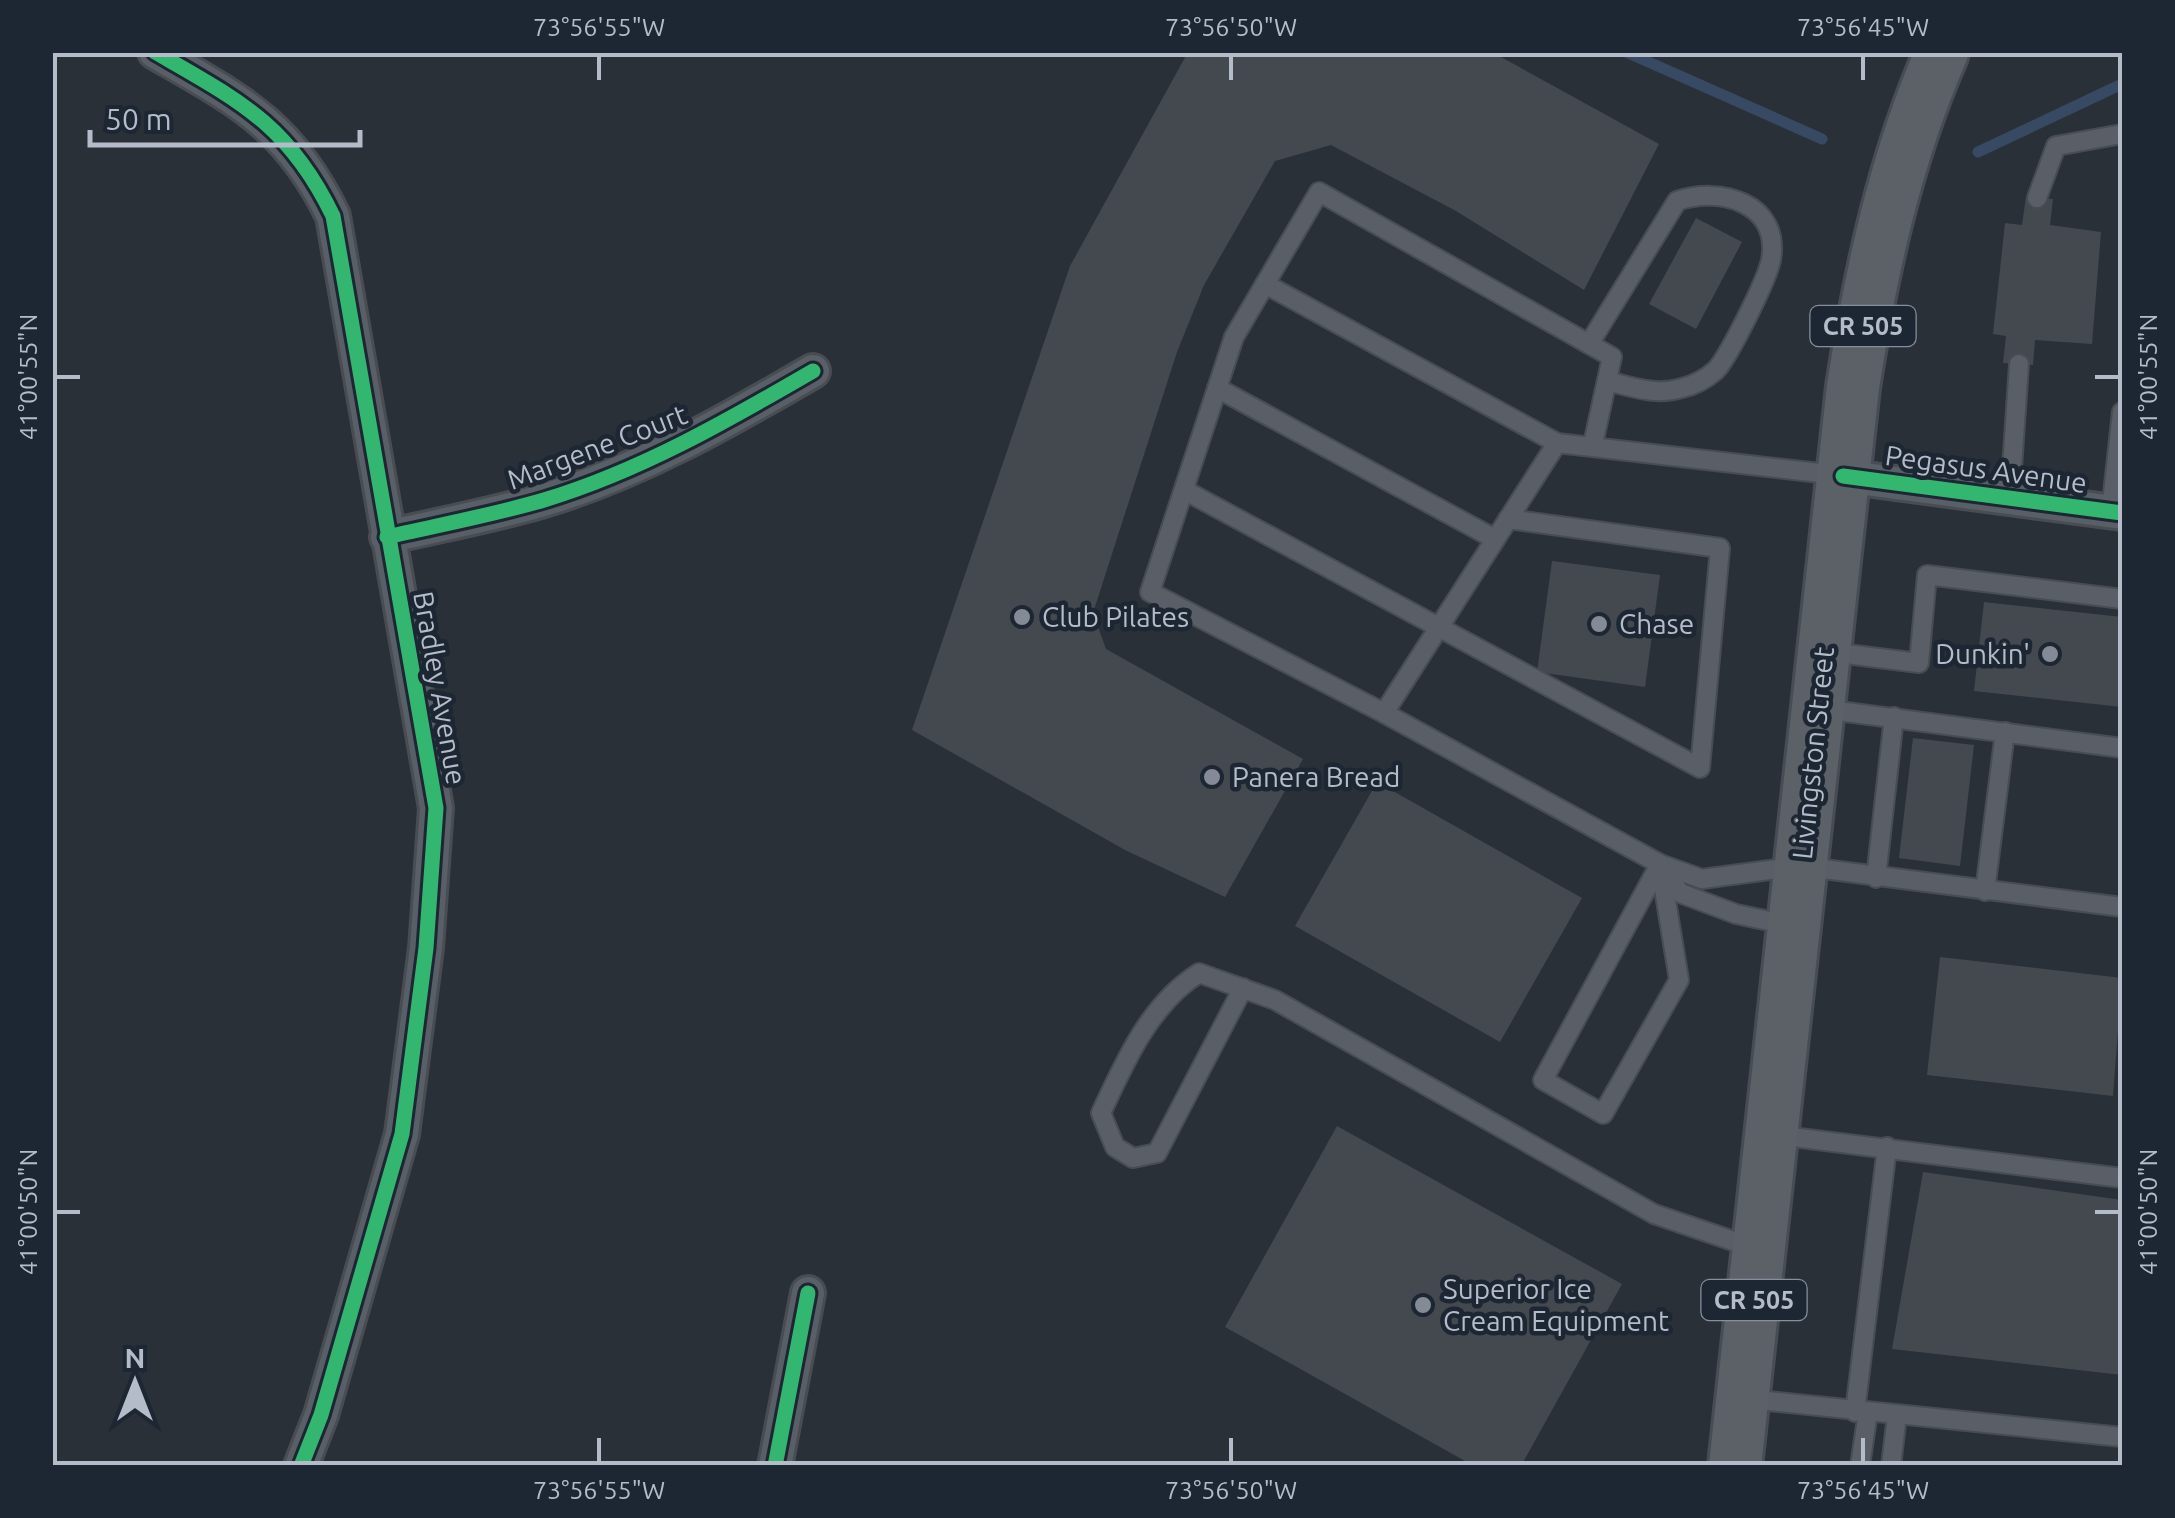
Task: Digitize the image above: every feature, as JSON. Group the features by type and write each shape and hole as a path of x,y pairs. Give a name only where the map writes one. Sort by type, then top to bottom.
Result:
{"main road":[{"name":"Livingston Street","path":"1735,1466 1842,476 1875,259 1909,134 1942,52"}],"street":[{"name":"Bradley Avenue","path":"155,52 275,128 312,172 333,216 436,808 431,895 402,1134 321,1415 301,1466"},
{"name":"Margene Court","path":"387,537 545,500 636,465 718,426 813,371"},
{"name":"Pegasus Avenue","path":"1842,476 2117,512"},
{"path":"775,1466 808,1293"}],"lane":[{"path":"2038,198 2056,146 2122,134"},
{"path":"1594,444 1612,356 1319,192 1234,337 1150,592 1384,713 1660,864 1702,879 1800,866 2122,907"},
{"path":"1589,344 1677,202 1698,194 1723,194 1747,203 1764,220 1771,238 1770,262 1719,367 1702,380 1656,392 1607,380"},
{"path":"1265,284 1557,443 1594,444 1842,476"},
{"path":"2010,498 2019,364"},
{"path":"1217,388 1495,539"},
{"path":"2117,512 2122,412"},
{"path":"1384,713 1557,443"},
{"path":"1184,490 1700,768 1720,548 1508,520"},
{"path":"1824,651 1919,662 1927,575 2122,599"},
{"path":"1818,708 2122,748"},
{"path":"1876,878 1894,716"},
{"path":"1986,891 2004,732"},
{"path":"1660,864 1679,980 1604,1114 1544,1080 1660,864"},
{"path":"1660,864 1680,893 1736,914 1786,922 1793,933"},
{"path":"1243,988 1157,1153 1133,1158 1115,1147 1101,1113 1122,1067 1169,991 1199,973 1243,988 1306,1016 1654,1214 1759,1250"},
{"path":"1772,1134 2122,1178"},
{"path":"1860,1466 1861,1412 1887,1147"},
{"path":"1742,1398 2122,1438"},
{"path":"1891,1466 1897,1414"}],"building":[{"path":"1188,52 1492,52 1659,144 1584,290 1456,211 1331,145 1275,161 1204,285 1177,352 1093,613 1106,649 1303,759 1225,897 1125,850 912,730 1070,266"},
{"path":"2026,197 2053,199 2050,225 2101,232 2092,344 2035,340 2033,365 2003,363 2006,336 1993,334 2005,223 2022,225"},
{"path":"1696,218 1742,242 1696,329 1649,304"},
{"name":"Chase","path":"1552,561 1660,575 1645,687 1537,672"},
{"name":"Dunkin'","path":"1984,602 2122,617 2122,707 1974,691"},
{"path":"1913,738 1974,745 1960,866 1899,858"},
{"path":"1377,782 1582,898 1500,1042 1295,926"},
{"path":"1940,957 2122,978 2113,1096 1927,1075"},
{"name":"Superior Ice Cream Equipment","path":"1337,1126 1622,1284 1521,1466 1474,1466 1225,1327"},
{"path":"1923,1172 2122,1200 2122,1375 1892,1349"}],"waterway":[{"path":"1626,52 1822,139"},
{"path":"1978,152 2122,84"}],"cycle path":[{"path":"155,52 237,101 280,137 299,159 333,216 436,808 426,948 402,1134 321,1415 301,1466"},
{"path":"387,537 525,505 614,475 715,426 813,371"},
{"path":"1843,476 2122,513"},
{"path":"775,1466 808,1293"}],"place":[{"name":"Club Pilates","path":"1022,617"},
{"name":"Chase","path":"1599,624"},
{"name":"Dunkin'","path":"2050,654"},
{"name":"Panera Bread","path":"1212,777"},
{"name":"Superior Ice Cream Equipment","path":"1423,1305"}]}
